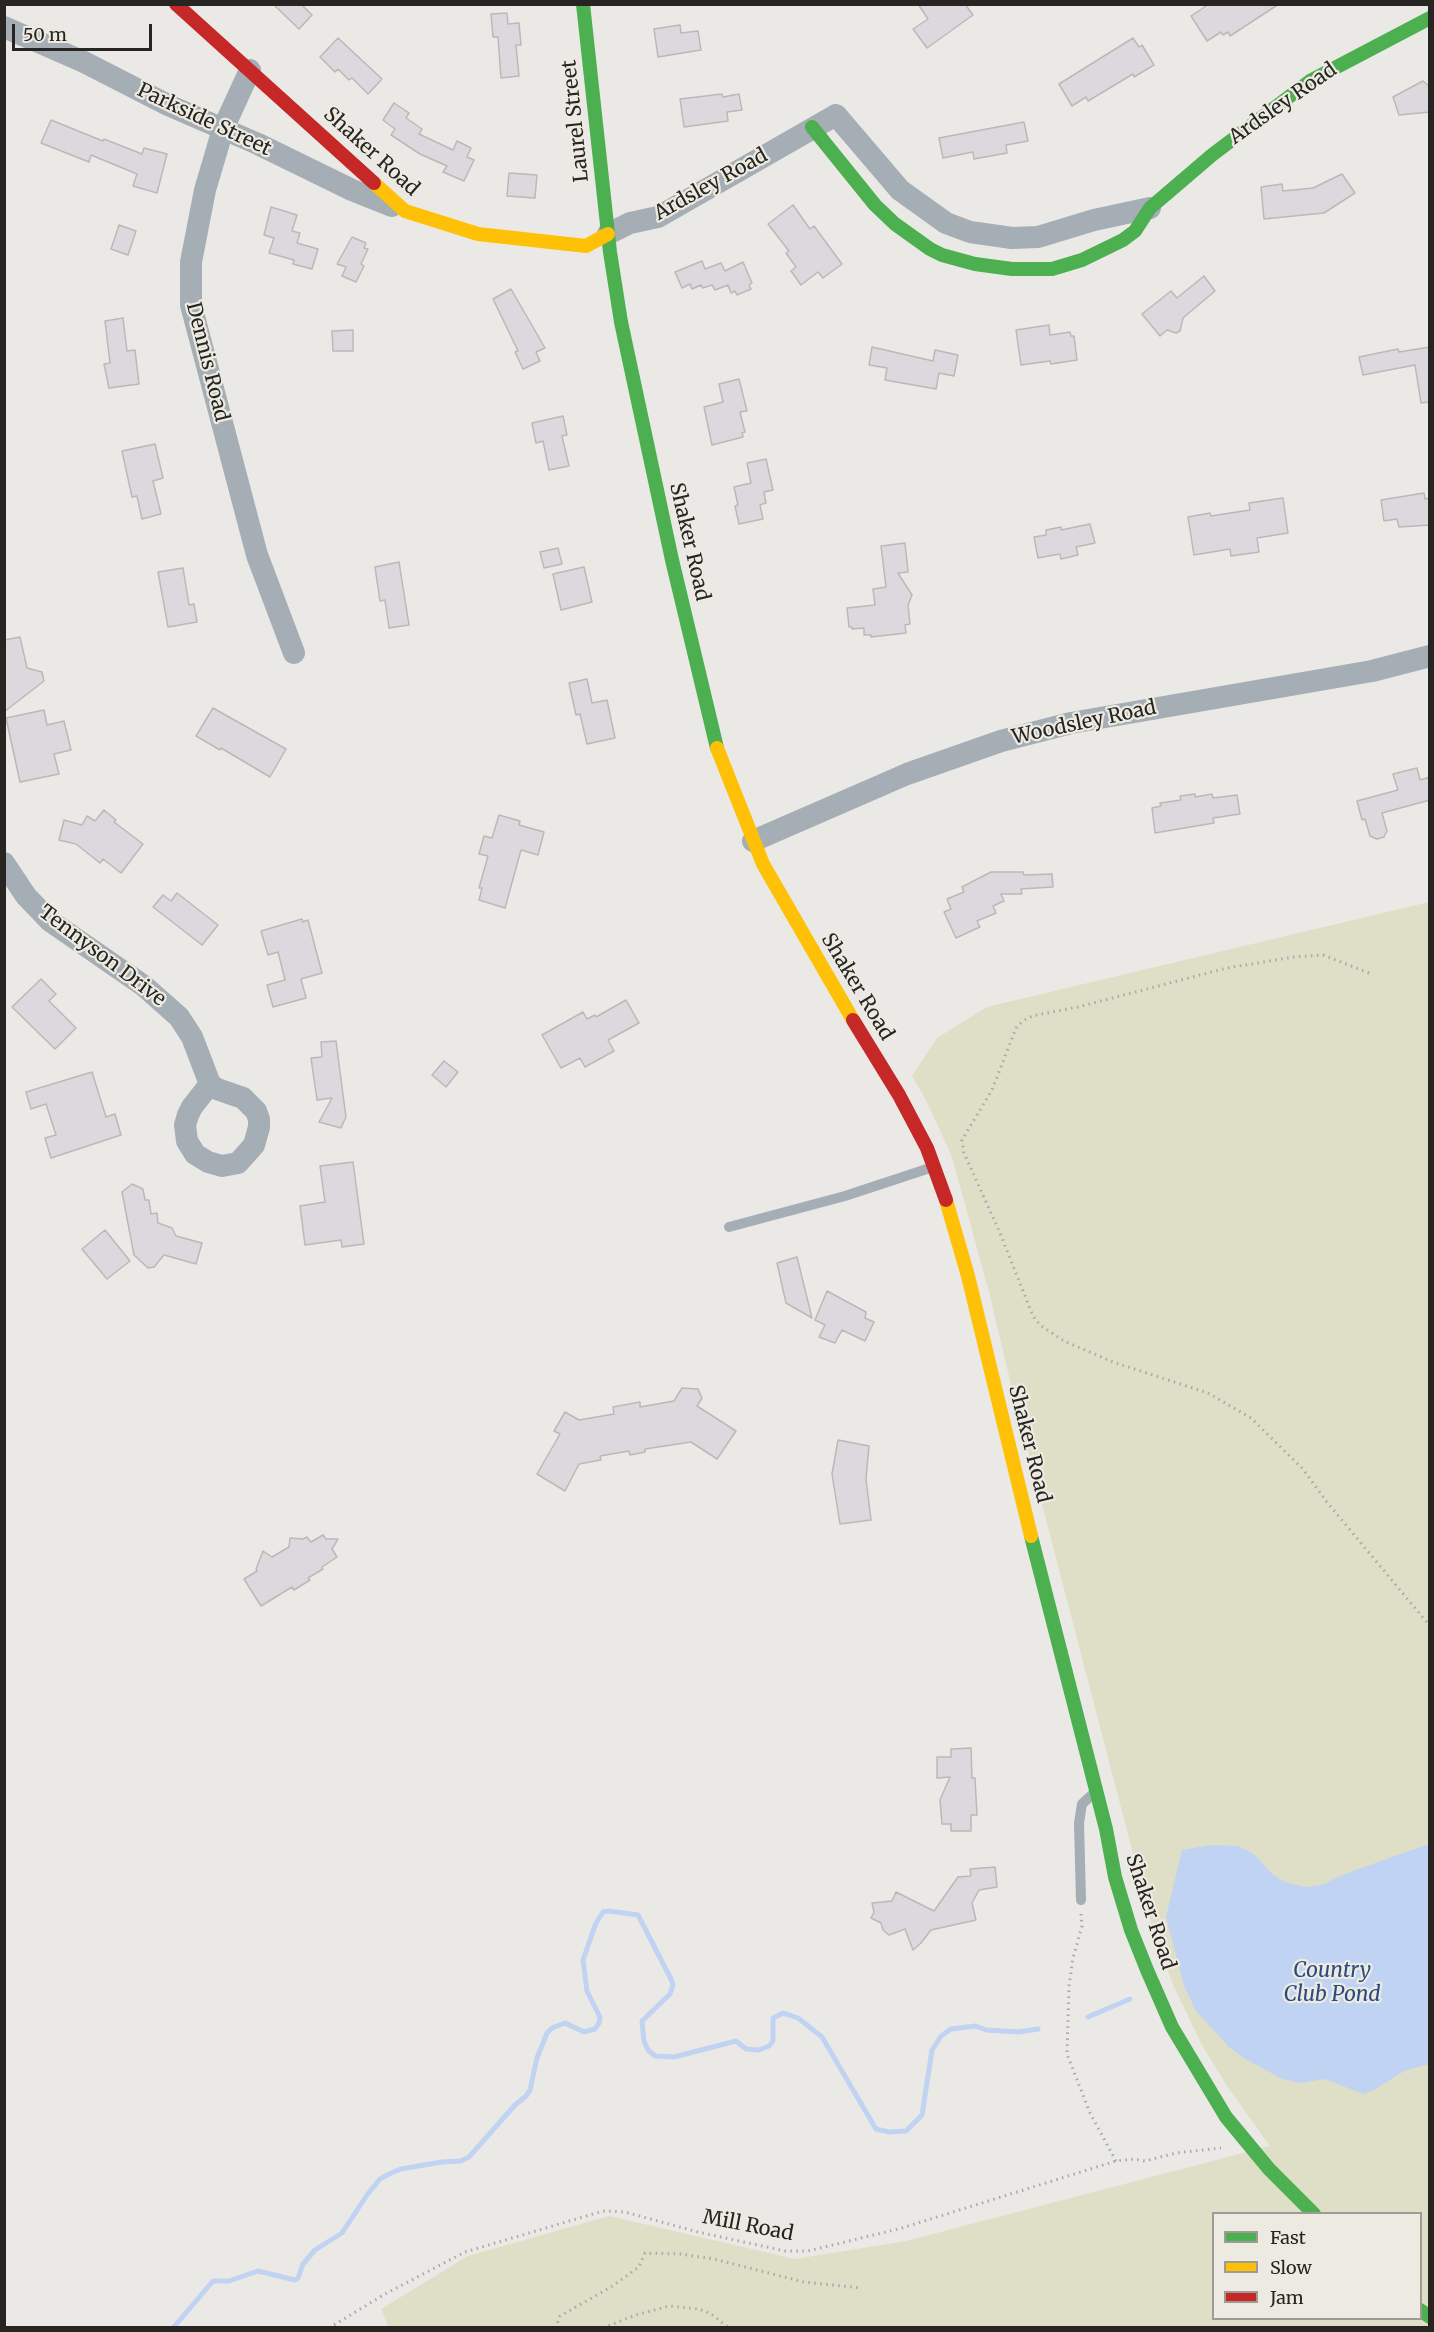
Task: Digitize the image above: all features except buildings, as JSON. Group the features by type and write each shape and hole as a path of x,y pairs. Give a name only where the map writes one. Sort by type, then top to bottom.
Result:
{"main road":[{"name":"Shaker Road","path":"176,4 405,211 478,234 567,245 586,246 608,234 630,372 712,732 723,768 763,864 818,962 899,1095 935,1166 968,1276 1106,1829 1115,1877 1131,1930 1172,2027 1226,2117 1269,2169 1312,2212"},
{"name":"Laurel Street","path":"584,4 608,234"},
{"name":"Ardsley Road","path":"812,127 854,181 895,224 930,249 958,260 1032,270 1067,266 1123,240 1135,231 1150,208 1212,155 1310,81 1430,18"}],"street":[{"name":"Parkside Street","path":"4,27 84,62 168,105 352,190 405,211"},
{"name":"Dennis Road","path":"250,70 223,129 205,190 191,262 191,305 257,555 294,653"},
{"name":"Ardsley Road","path":"608,234 630,223 658,217 836,115 900,190 946,223 970,232 1012,238 1038,237 1094,220 1150,208"},
{"name":"Woodsley Road","path":"753,841 907,774 1001,741 1071,723 1372,671 1430,656"},
{"name":"Tennyson Drive","path":"4,864 26,896 50,921 144,986 179,1017 192,1037 210,1084"}],"lane":[{"path":"729,1227 845,1196 935,1166"},
{"path":"1081,1900 1079,1823 1082,1804 1096,1790"}],"path":[{"path":"1369,974 1329,956 1318,954 1293,957 1227,968 1078,1007 1032,1016 1016,1028 992,1090 962,1140 964,1153 1034,1316 1040,1325 1064,1341 1113,1362 1208,1393 1251,1418 1303,1469 1326,1501 1430,1626"},
{"path":"1081,1900 1082,1926 1073,1958 1069,1986 1067,2054 1090,2113 1116,2161"},
{"name":"Mill Road","path":"329,2328 385,2294 465,2252 603,2211 625,2212 698,2232 784,2251 808,2251 902,2228 1116,2161 1134,2159 1145,2161 1176,2153 1247,2142"},
{"path":"561,2328 558,2322 560,2316 611,2287 639,2267 645,2253 680,2254 714,2259 804,2282 862,2289"},
{"path":"603,2328 655,2309 676,2306 699,2309 711,2314 729,2328"}],"green space":[{"path":"1429,902 1429,2327 389,2328 381,2309 468,2256 609,2216 795,2259 906,2241 1270,2146 1229,2089 1203,2047 1174,1987 1155,1938 1013,1393 989,1292 952,1157 928,1104 912,1076 937,1038 987,1007"}],"water":[{"name":"Country Club Pond","path":"1429,1844 1429,2064 1404,2071 1374,2090 1363,2094 1325,2079 1301,2083 1282,2079 1229,2047 1196,2011 1184,1986 1166,1917 1182,1850 1211,1845 1238,1846 1254,1854 1272,1874 1284,1882 1306,1887 1321,1885 1350,1872"}],"waterway":[{"path":"173,2328 213,2281 229,2281 258,2271 295,2280 298,2278 303,2264 315,2250 342,2233 380,2179 401,2169 461,2161 469,2157 530,2090 537,2058 547,2033 552,2028 565,2023 584,2032 595,2029 599,2023 600,2017 587,1991 583,1960 596,1923 603,1912 638,1915 671,1979 673,1985 670,1994 642,2021 644,2041 648,2050 655,2056 674,2057 736,2041 746,2049 759,2050 769,2046 773,2041 773,2018 783,2013 798,2018 822,2037 876,2129 889,2132 906,2131 922,2115 932,2050 941,2036 951,2029 976,2026 986,2030 1019,2032 1038,2029"},
{"path":"1088,2017 1130,1999"}],"traffic: fast":[{"path":"583,4 610,252 621,322 672,560 717,748"},
{"path":"812,127 875,205 895,224 930,249 942,255 975,264 1012,269 1052,269 1082,260 1123,240 1135,231 1150,208 1212,155 1310,81 1430,18"},
{"path":"1031,1536 1106,1829 1115,1877 1131,1930 1147,1970 1172,2027 1226,2117 1269,2169 1312,2212"},
{"path":"1422,2311 1430,2317"}],"traffic: slow":[{"path":"374,183 405,211 478,234 586,246 608,234"},
{"path":"717,748 763,864 853,1020"},
{"path":"946,1200 968,1276 1031,1536"}],"traffic: jam":[{"path":"176,4 374,183"},
{"path":"853,1020 899,1095 927,1148 946,1200"}]}
